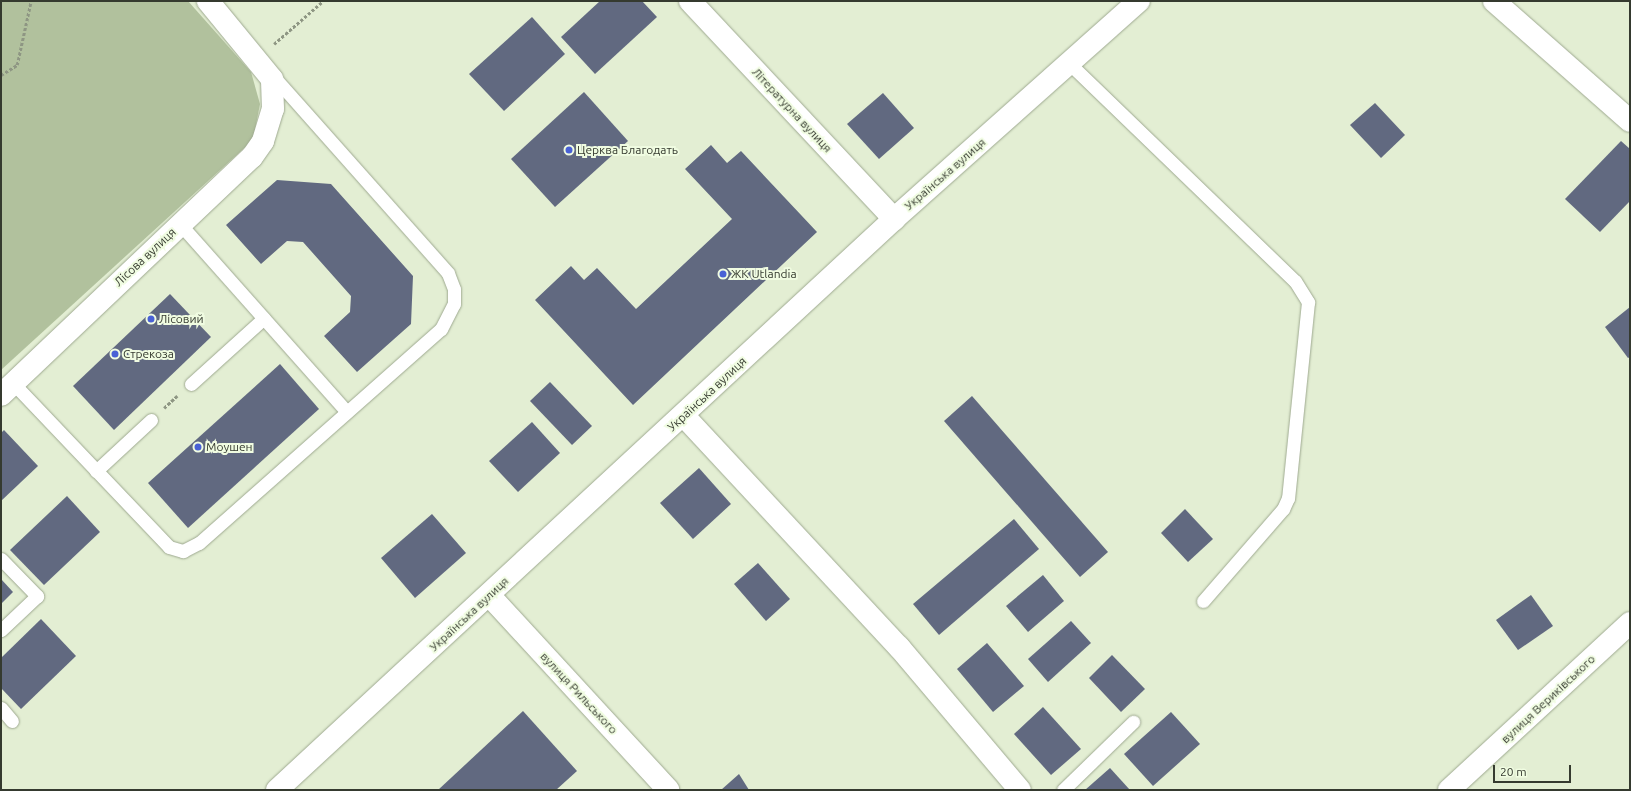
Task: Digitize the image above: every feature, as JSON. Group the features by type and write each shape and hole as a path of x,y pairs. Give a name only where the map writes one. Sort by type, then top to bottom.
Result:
{"street":[{"name":"Лісова вулиця","path":"7,389 252,157 263,142 273,108 272,80 267,55 208,1"},
{"name":"Літературна вулиця","path":"690,1 894,219"},
{"name":"Українська вулиця","path":"277,790 684,416 894,219 1071,65 1139,1"},
{"path":"1494,1 1630,121"},
{"path":"684,416 899,646 1020,790"},
{"name":"вулиця Рильського","path":"489,596 668,790"},
{"name":"вулиця Вериківського","path":"1449,790 1630,623"}],"lane":[{"path":"7,389 96,470 169,547 183,551 199,542 441,329 452,312 454,289 448,273 267,55"},
{"path":"1071,65 1295,281 1308,302 1288,498 1283,509 1203,600"},
{"path":"180,224 347,412"},
{"path":"191,384 264,318"},
{"path":"96,470 151,420"},
{"path":"1,559 37,596 1,630"},
{"path":"1,708 12,721"},
{"path":"1063,790 1133,722"}],"path":[{"path":"1,75 17,65 31,1"},
{"path":"267,55 323,1"},
{"path":"151,420 191,384"}],"green space":[{"path":"1,1 188,1 251,72 260,104 253,140 1,370"}],"building":[{"path":"600,1 642,1 657,17 595,74 561,37"},
{"path":"532,17 565,54 504,111 469,74"},
{"name":"Церква Благодать","path":"584,92 628,141 555,207 511,159"},
{"path":"883,93 914,128 879,159 847,124"},
{"path":"1375,103 1405,135 1381,158 1350,125"},
{"path":"1621,141 1630,149 1630,201 1600,232 1565,199"},
{"name":"ЖК Utlandia","path":"711,145 727,163 741,151 817,232 633,405 535,300 571,266 584,280 597,268 636,309 732,219 685,169"},
{"path":"277,180 331,184 413,276 411,324 357,372 324,336 350,312 351,296 303,242 287,241 261,264 226,225"},
{"path":"170,294 211,337 114,430 73,386"},
{"path":"1630,307 1630,357 1628,358 1605,327"},
{"path":"280,364 319,409 188,528 148,483"},
{"path":"550,382 592,426 572,445 530,401"},
{"path":"972,396 1108,552 1080,577 944,421"},
{"path":"532,422 560,453 518,492 489,461"},
{"path":"4,430 38,466 1,501 1,433"},
{"path":"699,468 731,504 693,539 660,503"},
{"path":"67,496 100,532 44,585 10,550"},
{"path":"1185,509 1213,539 1188,562 1161,533"},
{"path":"432,514 466,553 415,598 381,558"},
{"path":"1014,519 1039,549 939,635 913,604"},
{"path":"758,563 790,599 766,621 734,584"},
{"path":"1043,575 1064,601 1028,632 1006,606"},
{"path":"1,579 13,592 1,604"},
{"path":"1531,595 1553,626 1518,650 1496,620"},
{"path":"41,619 76,656 21,709 1,688 1,658"},
{"path":"1071,621 1091,643 1048,682 1028,659"},
{"path":"987,643 1024,686 993,712 957,669"},
{"path":"1112,655 1145,689 1121,712 1089,678"},
{"path":"1043,707 1081,749 1051,775 1014,734"},
{"path":"523,711 577,771 556,790 438,790"},
{"path":"1171,712 1200,744 1153,786 1124,754"},
{"path":"1110,768 1130,790 1085,790"},
{"path":"739,774 749,790 721,790"}],"place":[{"name":"Церква Благодать","path":"569,150"},
{"name":"ЖК Utlandia","path":"723,274"},
{"name":"Лісовий","path":"151,319"},
{"name":"Стрекоза","path":"115,354"},
{"name":"Моушен","path":"198,447"}]}
